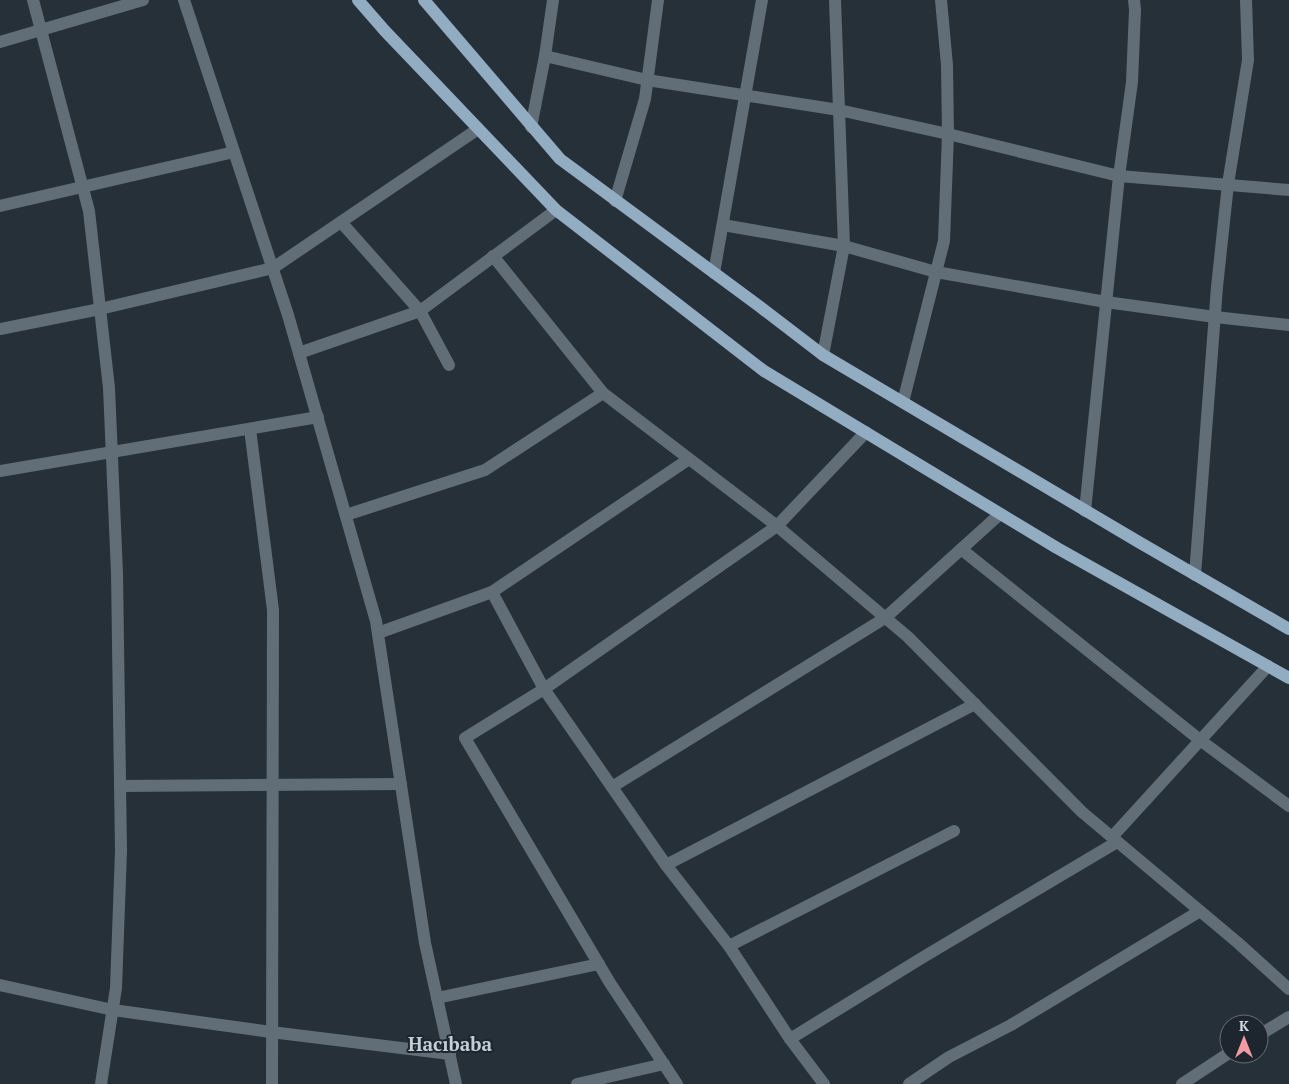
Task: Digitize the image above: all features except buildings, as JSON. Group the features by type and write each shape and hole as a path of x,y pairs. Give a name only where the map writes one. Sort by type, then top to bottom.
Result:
{"main road":[{"path":"358,0 384,31 556,210 764,371 1057,548 1289,678"},
{"path":"424,0 560,159 823,355 1289,629"}],"street":[{"path":"32,0 42,29 89,211 109,388 117,583 121,851 116,988 101,1084"},
{"path":"0,42 143,0"},
{"path":"184,0 299,353 346,514 378,633 425,943 456,1084"},
{"path":"531,127 545,56 553,0"},
{"path":"615,201 645,99 658,0"},
{"path":"714,273 762,0"},
{"path":"823,355 844,246 835,0"},
{"path":"903,402 944,241 948,134 942,0"},
{"path":"1085,510 1119,176 1132,82 1134,0"},
{"path":"1195,575 1215,317 1228,184 1248,60 1246,0"},
{"path":"545,56 647,80 839,110 948,134 1119,176 1289,190"},
{"path":"0,329 100,309 272,268 478,129"},
{"path":"0,206 234,152"},
{"path":"299,353 420,311 556,210"},
{"path":"341,222 420,311 449,366"},
{"path":"723,225 844,246 936,272 1106,302 1289,325"},
{"path":"493,256 603,393 777,526 885,618 908,638 1082,812 1289,989"},
{"path":"346,514 485,470 603,393"},
{"path":"0,471 318,417"},
{"path":"250,429 272,610 272,1084"},
{"path":"677,1084 599,964 465,738 544,689 777,526 866,432"},
{"path":"378,633 492,592 689,459"},
{"path":"612,787 885,618 1000,514"},
{"path":"962,549 1200,740 1289,806"},
{"path":"492,592 544,689 666,865 729,946 790,1040 824,1084"},
{"path":"790,1040 1114,839 1200,740 1268,666"},
{"path":"666,865 975,704"},
{"path":"120,786 401,784"},
{"path":"729,946 954,831"},
{"path":"909,1084 949,1057 1011,1025 1200,911"},
{"path":"437,998 599,964"},
{"path":"0,984 112,1010 450,1054"},
{"path":"1269,1029 1289,1017"},
{"path":"1182,1084 1219,1060"},
{"path":"577,1084 664,1064"}],"district":[{"name":"Hacıbaba","path":"450,1043"}]}
